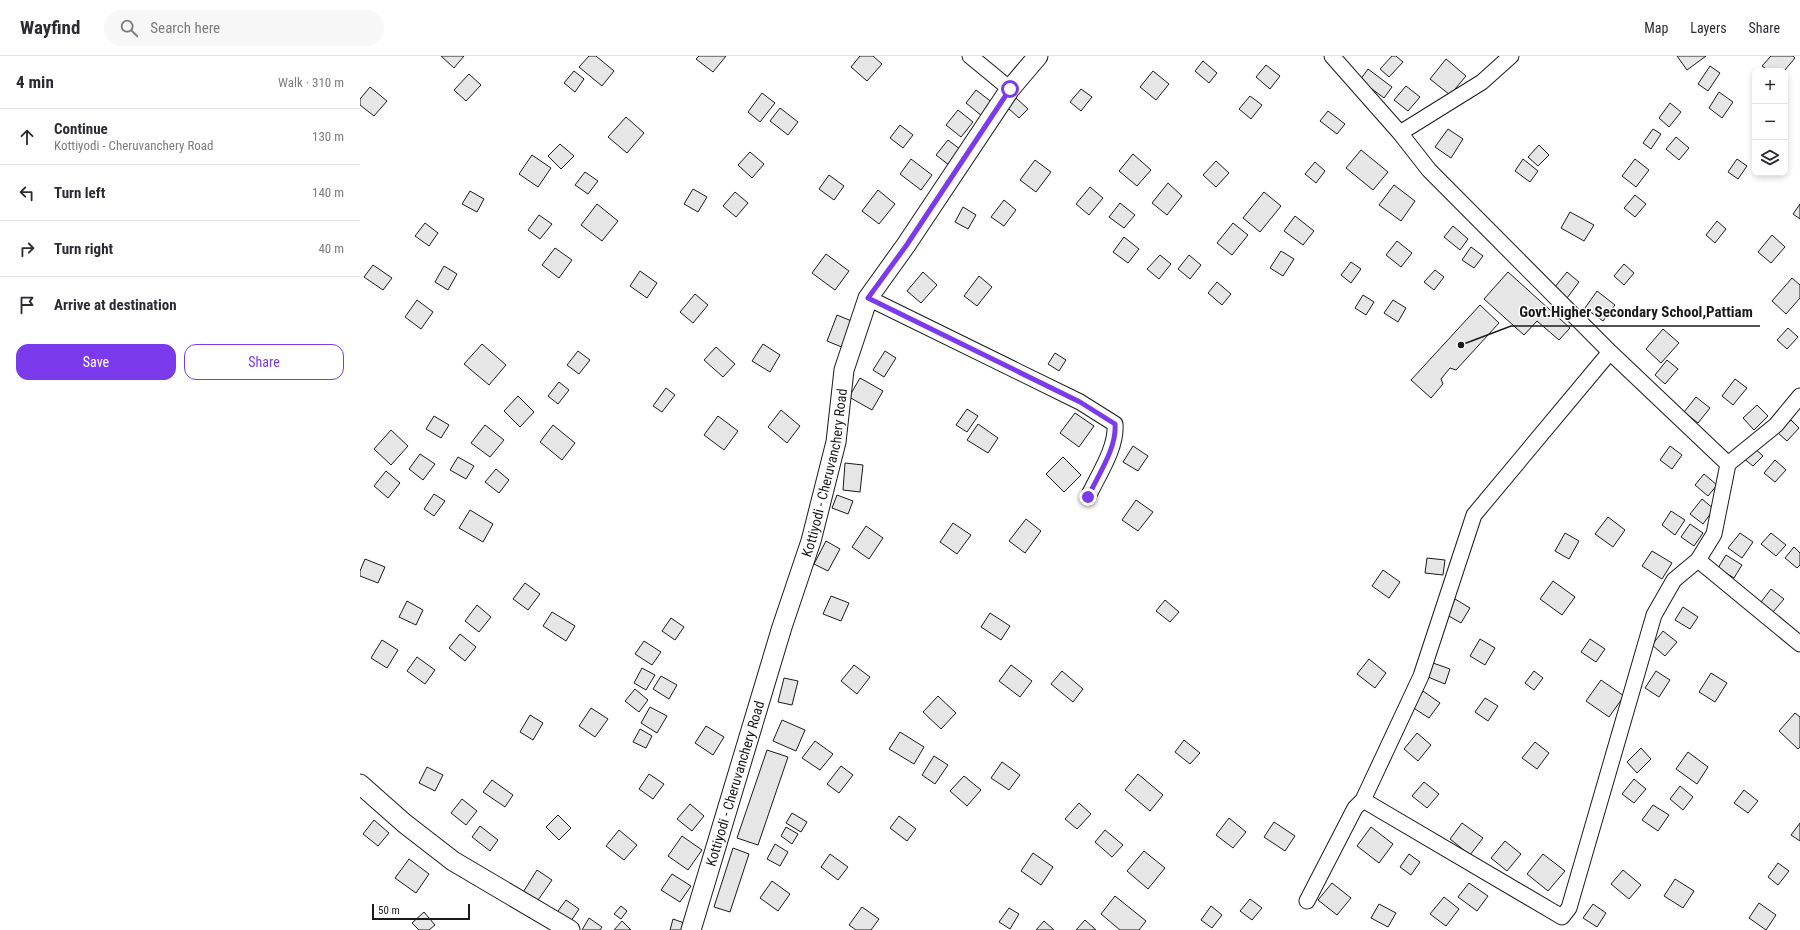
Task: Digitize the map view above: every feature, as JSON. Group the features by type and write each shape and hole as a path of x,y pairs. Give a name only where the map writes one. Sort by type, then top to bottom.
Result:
{"main road":[{"name":"Kottiyodi - Cheruvanchery Road","path":"690,930 782,627 811,541 836,442 844,370 868,298 906,246 1010,89 1038,56"},
{"path":"360,784 404,823 453,861 570,930"}],"street":[{"path":"970,56 1010,89"},
{"path":"1332,56 1400,133 1429,170 1610,352 1728,464"},
{"path":"1400,133 1482,82 1511,56"},
{"path":"868,298 1080,402 1115,424 1116,434 1112,447 1088,497"},
{"path":"1308,901 1355,808 1363,800 1420,676 1474,515 1610,352"},
{"path":"1363,800 1562,918 1569,908 1654,615 1674,580 1698,560 1714,534 1728,464 1776,425 1800,396"},
{"path":"1698,560 1800,644"}],"building":[{"path":"441,56 464,56 454,68"},
{"path":"589,56 596,56 614,71 602,86 579,67"},
{"path":"699,56 726,56 713,72 696,59"},
{"path":"860,56 873,56 882,64 867,81 851,67"},
{"path":"1392,56 1396,56 1403,62 1389,77 1380,69"},
{"path":"1677,56 1706,56 1687,70"},
{"path":"1771,56 1793,56 1795,58 1787,68 1765,68 1762,66"},
{"path":"1446,59 1466,76 1450,95 1430,79"},
{"path":"1203,61 1217,73 1209,83 1195,71"},
{"path":"1266,65 1280,76 1270,89 1256,77"},
{"path":"1710,66 1720,73 1708,91 1698,84"},
{"path":"1368,69 1392,87 1384,98 1360,80"},
{"path":"574,71 584,79 575,92 564,83"},
{"path":"1153,71 1169,84 1156,100 1140,87"},
{"path":"469,74 481,85 466,101 454,90"},
{"path":"1406,86 1420,97 1408,111 1394,100"},
{"path":"370,87 387,101 374,116 360,105 360,99"},
{"path":"1081,89 1092,97 1081,111 1070,102"},
{"path":"976,90 993,103 982,116 966,103"},
{"path":"1719,92 1733,102 1722,118 1709,108"},
{"path":"762,93 775,103 760,122 748,112"},
{"path":"1250,96 1262,105 1251,119 1239,109"},
{"path":"1016,98 1028,109 1019,118 1008,108"},
{"path":"1670,103 1681,112 1669,127 1659,118"},
{"path":"780,108 798,122 788,135 770,121"},
{"path":"958,110 973,122 961,137 946,125"},
{"path":"1328,111 1345,124 1337,134 1320,121"},
{"path":"626,117 644,133 627,153 608,137"},
{"path":"900,125 913,135 903,148 890,138"},
{"path":"1448,129 1463,139 1451,158 1435,147"},
{"path":"1653,129 1661,134 1651,149 1643,143"},
{"path":"1676,137 1689,148 1679,160 1666,149"},
{"path":"948,140 961,150 949,165 936,155"},
{"path":"560,144 574,156 561,169 548,156"},
{"path":"1539,145 1549,155 1538,166 1528,157"},
{"path":"1361,150 1388,172 1373,190 1346,168"},
{"path":"750,152 764,164 752,178 738,165"},
{"path":"1133,154 1151,170 1137,186 1119,171"},
{"path":"532,155 551,168 538,187 519,174"},
{"path":"911,159 932,175 921,190 900,174"},
{"path":"1523,159 1538,171 1530,182 1515,171"},
{"path":"1635,159 1649,170 1636,187 1622,176"},
{"path":"1737,159 1747,166 1738,179 1728,172"},
{"path":"1035,160 1051,172 1036,192 1020,180"},
{"path":"1216,161 1229,173 1216,187 1203,175"},
{"path":"1315,162 1325,171 1316,183 1305,174"},
{"path":"585,172 598,181 588,194 575,185"},
{"path":"829,175 844,186 834,200 819,189"},
{"path":"1168,183 1182,196 1167,215 1152,203"},
{"path":"1394,185 1415,201 1401,221 1379,205"},
{"path":"1090,187 1103,198 1089,215 1076,204"},
{"path":"693,189 707,197 698,212 684,204"},
{"path":"878,190 895,204 879,224 862,211"},
{"path":"470,191 484,199 477,212 462,204"},
{"path":"735,192 748,203 736,217 723,206"},
{"path":"1264,192 1281,206 1260,232 1243,218"},
{"path":"1635,195 1646,204 1635,217 1624,208"},
{"path":"1004,200 1016,210 1004,226 991,217"},
{"path":"1120,203 1135,215 1124,228 1109,217"},
{"path":"597,204 618,221 602,241 581,225"},
{"path":"1800,204 1800,219 1793,214"},
{"path":"963,207 976,215 968,229 955,222"},
{"path":"1570,212 1594,225 1584,241 1561,228"},
{"path":"539,215 552,224 540,239 528,230"},
{"path":"1295,216 1314,231 1303,245 1284,231"},
{"path":"1717,221 1726,229 1715,243 1706,235"},
{"path":"425,223 438,233 429,246 415,236"},
{"path":"1233,223 1248,235 1232,255 1217,243"},
{"path":"1453,226 1468,239 1460,250 1444,237"},
{"path":"1772,235 1785,247 1771,263 1758,252"},
{"path":"1124,237 1139,249 1128,263 1113,252"},
{"path":"1397,241 1412,253 1401,267 1386,255"},
{"path":"1471,247 1483,256 1474,268 1462,260"},
{"path":"555,248 572,260 559,278 542,265"},
{"path":"1281,251 1294,259 1283,276 1270,268"},
{"path":"826,254 849,271 835,290 812,273"},
{"path":"1160,255 1171,264 1159,279 1147,269"},
{"path":"1189,255 1201,265 1190,279 1178,269"},
{"path":"1351,262 1361,269 1351,283 1341,275"},
{"path":"1624,264 1634,273 1624,285 1614,276"},
{"path":"373,265 392,278 383,290 364,277"},
{"path":"444,266 457,274 448,290 435,282"},
{"path":"1435,270 1444,277 1434,290 1424,282"},
{"path":"640,271 657,283 647,298 630,286"},
{"path":"923,272 937,285 921,303 907,291"},
{"path":"1508,272 1570,328 1559,340 1537,321 1524,335 1484,299"},
{"path":"1567,272 1579,282 1567,298 1554,288"},
{"path":"979,276 992,287 977,306 964,296"},
{"path":"1792,278 1800,285 1800,298 1786,314 1772,301"},
{"path":"1217,282 1231,294 1222,305 1208,293"},
{"path":"1597,291 1615,305 1603,321 1585,308"},
{"path":"695,294 708,305 693,323 680,312"},
{"path":"1363,295 1374,302 1366,315 1355,308"},
{"path":"417,300 433,312 421,329 405,317"},
{"path":"1393,300 1406,308 1398,322 1384,313"},
{"path":"1480,305 1499,323 1456,370 1450,368 1441,379 1443,384 1431,398 1411,380"},
{"path":"837,315 854,322 844,348 827,341"},
{"path":"1788,328 1798,337 1787,349 1777,340"},
{"path":"1663,329 1679,343 1661,363 1646,349"},
{"path":"482,344 506,365 489,385 464,364"},
{"path":"763,344 780,355 770,372 752,361"},
{"path":"716,347 735,364 723,377 704,360"},
{"path":"578,351 590,360 579,374 567,365"},
{"path":"885,351 896,358 884,377 873,370"},
{"path":"1055,353 1066,360 1059,371 1048,364"},
{"path":"1667,360 1678,369 1665,384 1655,375"},
{"path":"860,378 883,391 872,410 849,397"},
{"path":"1735,379 1747,388 1733,405 1722,396"},
{"path":"559,382 569,390 558,404 548,396"},
{"path":"666,388 675,395 662,412 653,406"},
{"path":"518,396 534,412 520,427 504,411"},
{"path":"1696,397 1710,408 1698,423 1684,412"},
{"path":"1757,405 1768,416 1754,430 1743,418"},
{"path":"967,409 978,416 967,432 956,425"},
{"path":"781,410 800,426 787,443 768,427"},
{"path":"1075,413 1094,426 1079,447 1060,433"},
{"path":"434,416 449,425 441,438 426,429"},
{"path":"718,416 738,431 724,450 704,435"},
{"path":"1791,420 1799,428 1787,441 1778,433"},
{"path":"978,424 998,438 988,453 967,440"},
{"path":"485,425 504,440 490,457 471,443"},
{"path":"553,425 575,443 562,460 540,442"},
{"path":"391,430 408,446 391,465 374,449"},
{"path":"1133,446 1148,456 1138,471 1123,462"},
{"path":"1670,446 1682,455 1672,469 1660,460"},
{"path":"1753,447 1763,456 1753,466 1743,458"},
{"path":"420,454 435,464 423,480 409,469"},
{"path":"458,457 474,466 466,479 450,470"},
{"path":"1063,457 1081,475 1064,492 1046,474"},
{"path":"1775,460 1786,470 1775,482 1764,473"},
{"path":"845,463 863,465 860,492 843,490"},
{"path":"496,469 509,480 499,493 485,482"},
{"path":"386,471 400,483 388,498 374,486"},
{"path":"1704,474 1717,485 1708,496 1695,485"},
{"path":"434,494 445,501 434,516 424,509"},
{"path":"837,495 853,501 848,514 832,508"},
{"path":"1702,499 1714,509 1703,524 1690,514"},
{"path":"1136,500 1153,512 1138,531 1122,520"},
{"path":"470,510 493,524 483,542 459,528"},
{"path":"1671,511 1685,520 1675,535 1662,525"},
{"path":"1608,517 1625,530 1613,547 1595,534"},
{"path":"1026,519 1041,531 1025,553 1009,541"},
{"path":"953,523 971,535 957,554 940,542"},
{"path":"1690,524 1703,533 1694,546 1681,537"},
{"path":"866,526 883,538 869,559 852,547"},
{"path":"1565,533 1579,541 1569,559 1555,551"},
{"path":"1740,533 1753,542 1742,558 1728,548"},
{"path":"1771,533 1786,545 1776,556 1761,544"},
{"path":"826,541 840,549 828,571 814,564"},
{"path":"1794,547 1800,553 1800,565 1797,568 1785,558"},
{"path":"1652,551 1672,563 1662,579 1642,566"},
{"path":"1726,555 1742,565 1734,578 1718,568"},
{"path":"1427,558 1445,560 1443,575 1425,573"},
{"path":"365,559 385,567 378,583 360,576 360,571"},
{"path":"1383,570 1400,582 1389,598 1372,586"},
{"path":"1553,581 1575,597 1562,615 1540,599"},
{"path":"525,583 540,594 528,610 513,599"},
{"path":"1771,589 1784,599 1773,612 1761,602"},
{"path":"831,596 849,603 841,621 823,614"},
{"path":"1455,599 1470,608 1461,623 1447,615"},
{"path":"1165,600 1179,612 1170,622 1156,611"},
{"path":"407,601 423,610 416,625 399,617"},
{"path":"477,605 491,617 479,632 465,621"},
{"path":"1683,607 1698,617 1690,629 1675,620"},
{"path":"552,612 575,626 566,641 543,626"},
{"path":"990,613 1010,626 1001,640 981,627"},
{"path":"671,618 684,627 675,640 662,631"},
{"path":"1663,631 1677,642 1665,656 1652,645"},
{"path":"460,634 476,647 465,661 449,648"},
{"path":"1480,639 1495,648 1485,665 1470,656"},
{"path":"1590,639 1605,649 1596,662 1581,652"},
{"path":"382,640 398,650 387,668 371,658"},
{"path":"644,641 661,652 652,665 635,654"},
{"path":"417,657 435,670 425,684 407,671"},
{"path":"1369,659 1386,673 1375,688 1357,674"},
{"path":"1433,663 1450,669 1445,684 1428,677"},
{"path":"854,665 870,677 857,694 841,681"},
{"path":"1011,665 1032,681 1020,697 999,681"},
{"path":"642,668 655,675 646,690 634,683"},
{"path":"1062,671 1083,689 1073,702 1051,684"},
{"path":"1534,671 1543,678 1534,690 1525,683"},
{"path":"1656,671 1670,680 1659,697 1645,688"},
{"path":"1711,673 1727,683 1715,702 1699,692"},
{"path":"661,676 677,685 669,699 653,689"},
{"path":"784,678 798,681 792,705 778,702"},
{"path":"1601,680 1624,696 1609,717 1586,701"},
{"path":"635,689 648,700 639,712 625,701"},
{"path":"1423,691 1440,703 1429,718 1412,707"},
{"path":"938,696 956,713 941,729 923,712"},
{"path":"1485,698 1498,706 1488,721 1475,712"},
{"path":"650,707 667,716 657,733 641,723"},
{"path":"591,708 608,719 595,737 579,726"},
{"path":"1795,713 1800,717 1800,747 1798,749 1779,731"},
{"path":"530,715 543,723 533,740 520,732"},
{"path":"782,720 805,730 796,751 773,741"},
{"path":"706,726 724,737 713,755 695,743"},
{"path":"640,729 652,736 646,748 633,742"},
{"path":"900,732 924,747 914,764 889,749"},
{"path":"1417,733 1431,745 1418,761 1404,749"},
{"path":"1184,740 1200,753 1190,764 1175,752"},
{"path":"815,741 833,754 820,770 802,758"},
{"path":"1535,742 1549,753 1537,769 1522,758"},
{"path":"1641,748 1651,759 1637,773 1627,762"},
{"path":"767,750 788,757 758,845 737,838"},
{"path":"1688,752 1708,767 1697,784 1676,769"},
{"path":"934,756 948,765 935,784 922,775"},
{"path":"1002,762 1020,775 1009,790 991,778"},
{"path":"841,766 853,775 839,793 827,784"},
{"path":"427,767 443,775 435,791 419,783"},
{"path":"649,774 664,784 653,799 639,789"},
{"path":"1138,774 1163,795 1150,811 1125,790"},
{"path":"964,776 981,790 967,806 950,791"},
{"path":"1634,779 1646,789 1634,803 1622,794"},
{"path":"492,780 513,795 505,807 483,792"},
{"path":"1424,782 1439,794 1427,808 1412,796"},
{"path":"1680,786 1693,797 1683,810 1670,799"},
{"path":"1744,790 1758,801 1748,813 1734,803"},
{"path":"462,799 477,811 466,825 451,813"},
{"path":"1079,803 1091,814 1077,829 1065,819"},
{"path":"690,804 704,816 692,831 677,819"},
{"path":"1653,805 1669,815 1658,831 1642,820"},
{"path":"792,813 807,822 801,832 786,823"},
{"path":"558,815 571,828 559,840 546,827"},
{"path":"899,816 916,829 907,841 890,828"},
{"path":"1229,818 1246,832 1233,848 1216,835"},
{"path":"374,820 389,833 378,846 363,834"},
{"path":"1274,822 1295,836 1285,851 1264,837"},
{"path":"1462,823 1483,838 1470,855 1450,839"},
{"path":"1800,823 1800,841 1791,835"},
{"path":"480,826 498,840 490,851 472,837"},
{"path":"786,827 798,834 792,844 781,836"},
{"path":"1371,827 1393,844 1379,863 1357,846"},
{"path":"619,830 637,845 624,860 606,846"},
{"path":"1105,830 1123,845 1112,857 1095,842"},
{"path":"682,836 702,850 688,870 668,856"},
{"path":"1505,841 1521,854 1507,871 1491,858"},
{"path":"775,844 788,852 780,866 767,859"},
{"path":"733,848 749,854 730,912 714,907"},
{"path":"1144,851 1165,868 1148,889 1127,871"},
{"path":"1033,853 1053,867 1041,885 1021,871"},
{"path":"830,854 848,867 838,880 821,867"},
{"path":"1409,854 1420,862 1411,875 1400,867"},
{"path":"1543,854 1565,871 1548,891 1527,874"},
{"path":"409,859 429,874 416,893 395,878"},
{"path":"1778,863 1789,871 1778,885 1768,877"},
{"path":"537,870 552,880 536,903 522,894"},
{"path":"1623,870 1641,885 1629,899 1611,884"},
{"path":"672,874 691,886 680,902 661,890"},
{"path":"1675,879 1694,891 1683,908 1664,896"},
{"path":"772,881 790,894 778,911 760,898"},
{"path":"1332,883 1351,898 1337,915 1318,900"},
{"path":"1469,883 1488,896 1477,911 1458,897"},
{"path":"1115,896 1146,921 1139,930 1120,930 1101,914"},
{"path":"1444,897 1459,909 1446,926 1430,914"},
{"path":"1250,899 1262,908 1252,920 1240,911"},
{"path":"566,900 579,909 569,924 555,915"},
{"path":"1759,903 1776,915 1766,930 1749,918"},
{"path":"1379,904 1396,913 1388,927 1371,918"},
{"path":"1593,904 1606,913 1597,927 1583,918"},
{"path":"621,906 627,911 621,919 614,914"},
{"path":"1211,906 1222,915 1212,928 1201,920"},
{"path":"862,907 879,919 871,930 856,930 849,925"},
{"path":"1009,908 1019,914 1010,929 999,922"},
{"path":"424,912 435,925 429,930 419,930 412,923"},
{"path":"589,918 602,927 600,930 582,930"},
{"path":"673,919 687,924 685,930 670,930"},
{"path":"1085,920 1096,930 1076,930"},
{"path":"622,921 631,930 614,930"},
{"path":"1044,921 1054,930 1036,930"}],"place":[{"name":"Govt.Higher Secondary School,Pattiam","path":"1461,345"}],"route":[{"path":"1010,89 906,246 868,298 1080,402 1115,424 1116,434 1112,447 1088,497"}]}
